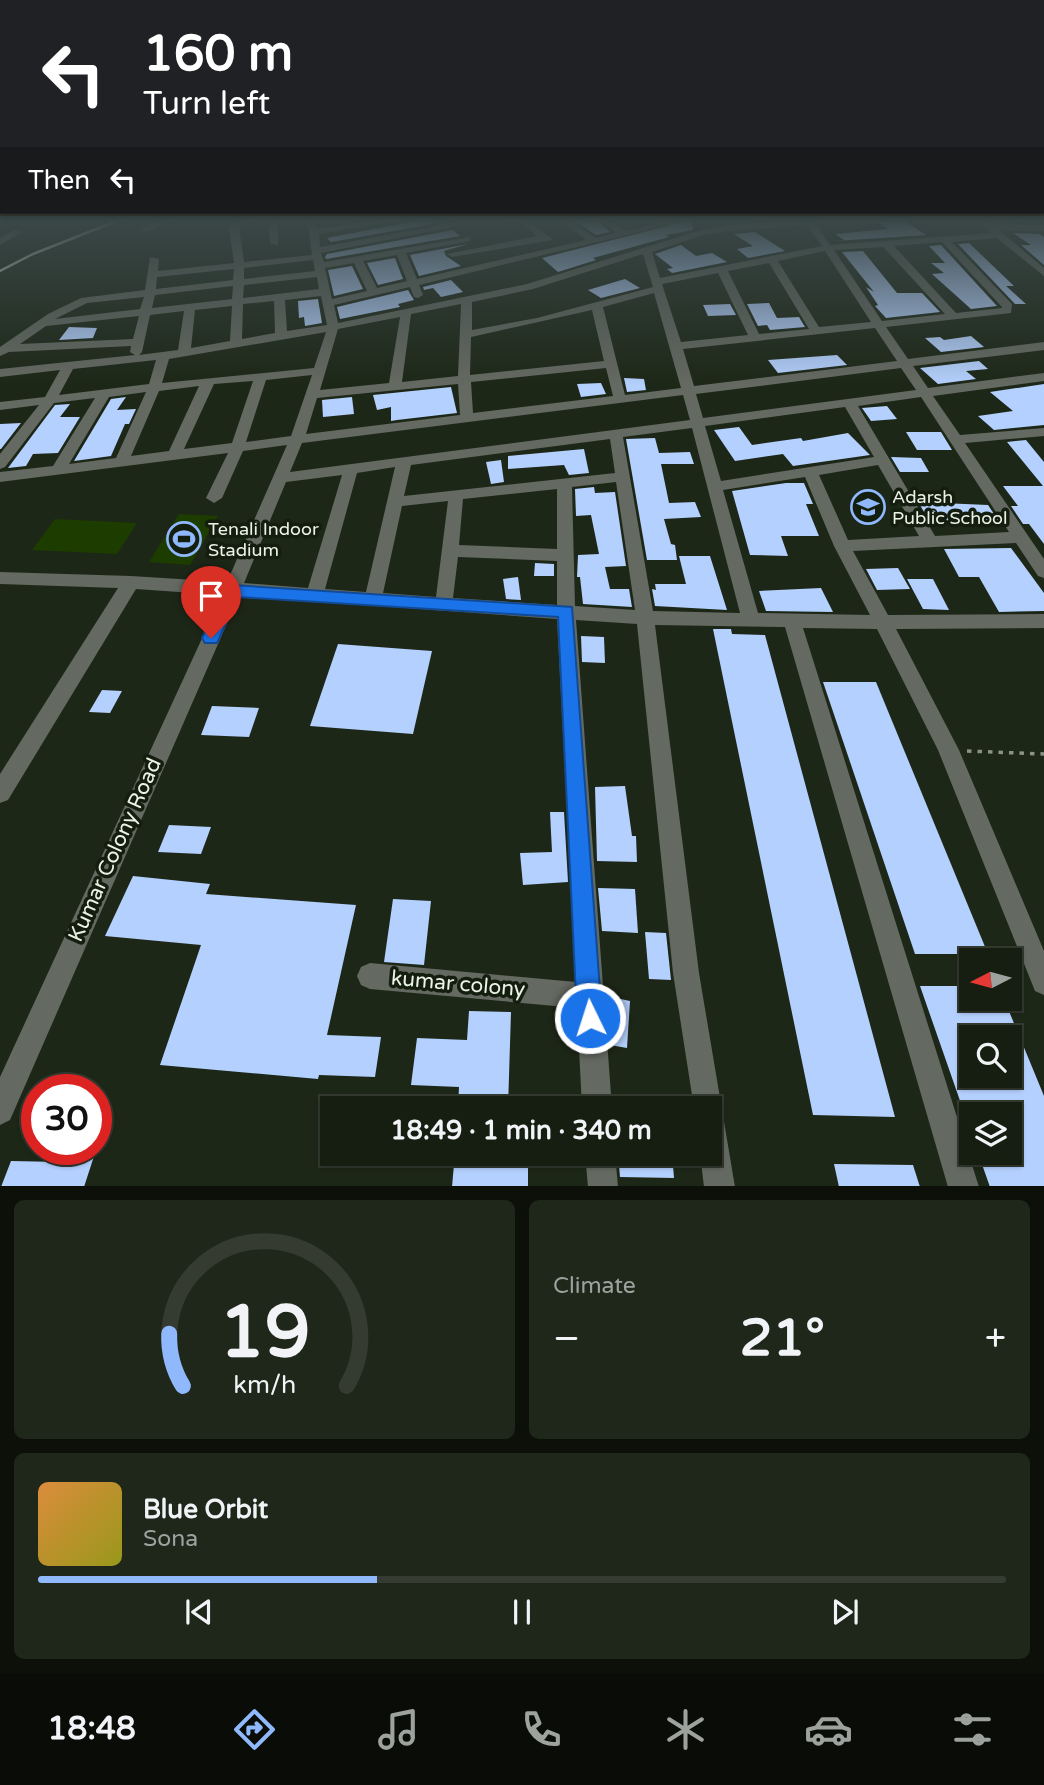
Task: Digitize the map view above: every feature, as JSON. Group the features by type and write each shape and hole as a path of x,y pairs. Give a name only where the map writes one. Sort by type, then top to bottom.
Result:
{"street":[{"path":"134,359 143,311 150,292 151,275"},
{"path":"236,345 238,275"},
{"path":"3,350 85,300 238,282 265,275"},
{"path":"321,275 333,327"},
{"path":"365,275 374,293"},
{"path":"410,275 421,309"},
{"path":"42,324 279,297 326,298 374,293 470,275"},
{"path":"0,373 164,356 281,337 529,287 548,275"},
{"path":"654,275 676,346 751,620"},
{"path":"466,335 597,306 657,286 700,275"},
{"path":"725,275 755,339"},
{"path":"782,275 817,333"},
{"path":"846,275 1044,572"},
{"path":"915,275 953,316"},
{"path":"676,346 1007,311 1008,306 979,275"},
{"path":"279,297 281,337"},
{"path":"467,300 464,379 467,417"},
{"path":"597,306 620,400"},
{"path":"184,353 190,307"},
{"path":"395,388 406,312"},
{"path":"538,321 543,339"},
{"name":"Kumar Colony Road","path":"0,1110 281,478 312,396 333,327"},
{"path":"3,350 138,342"},
{"path":"0,477 1044,346"},
{"path":"122,461 155,388 164,356"},
{"path":"312,396 610,364"},
{"path":"0,464 50,400 69,366"},
{"path":"0,405 319,371"},
{"path":"214,498 238,446 261,377"},
{"path":"281,478 1044,377"},
{"path":"175,454 209,381"},
{"path":"58,469 105,393"},
{"path":"850,404 930,541"},
{"path":"956,440 1044,432"},
{"path":"616,435 645,618 686,973 707,1096"},
{"path":"715,487 883,460"},
{"path":"373,599 404,462"},
{"path":"314,596 351,469"},
{"path":"811,473 842,546 948,750 1044,982"},
{"path":"395,502 621,477"},
{"path":"564,483 566,611 596,1096"},
{"path":"444,604 456,495"},
{"path":"842,546 1021,537"},
{"path":"450,551 565,555"},
{"path":"0,578 131,582 645,618 882,622 1044,621"},
{"path":"0,793 7,769 131,582"},
{"path":"792,620 964,1186"},
{"name":"kumar colony","path":"370,976 588,996"},
{"path":"717,1166 720,1186"}],"path":[{"path":"948,750 1044,754"}],"green space":[{"name":"Tenali Indoor Stadium","path":"179,514 218,516 190,565 149,562"},
{"path":"55,519 137,523 117,554 32,550"}],"building":[{"path":"329,275 356,275 363,289 334,296"},
{"path":"373,275 402,275 403,279 378,285"},
{"path":"861,275 883,275 897,293 922,293 940,312 886,318 875,306 878,305 866,287 874,292"},
{"path":"934,275 969,275 997,306 971,309"},
{"path":"988,275 1003,275 1014,286 1006,286 1026,304 1015,304"},
{"path":"625,279 640,288 601,298 588,290"},
{"path":"451,280 463,292 441,297 433,288 424,290 423,287"},
{"path":"408,290 414,300 398,304 400,307 340,319 337,307"},
{"path":"318,299 322,323 305,326 304,317 299,318 298,301"},
{"path":"769,303 777,318 799,317 805,327 770,330 767,325 758,326 747,304"},
{"path":"730,304 736,315 708,316 703,305"},
{"path":"69,327 97,328 93,338 59,340"},
{"path":"971,336 984,347 941,352 925,338 940,337 944,340"},
{"path":"837,355 847,365 778,373 768,360"},
{"path":"979,361 988,369 966,371 976,379 938,384 920,368"},
{"path":"624,378 644,379 646,390 627,392"},
{"path":"601,383 606,394 581,397 577,384"},
{"path":"1044,384 1044,425 994,430 978,416 1013,411 990,392"},
{"path":"451,387 457,413 391,421 391,407 377,410 373,395"},
{"path":"126,397 117,410 136,409 129,424 125,424 111,456 74,461 111,399"},
{"path":"352,397 354,414 323,417 322,400"},
{"path":"70,404 60,417 80,417 58,453 33,454 26,466 8,468 55,405"},
{"path":"887,406 897,419 871,421 862,408"},
{"path":"21,423 1,449 0,449 0,424"},
{"path":"739,427 752,445 801,438 803,441 848,433 870,455 793,466 783,454 735,461 714,430"},
{"path":"906,432 941,432 952,450 917,450"},
{"path":"655,438 659,453 690,452 694,464 661,464 669,503 695,502 701,517 664,519 671,544 675,545 677,560 647,560 626,439"},
{"path":"1026,440 1044,462 1044,544 1029,524 1023,524 1011,506 1018,506 1003,486 1043,486 1007,442"},
{"path":"584,449 589,473 569,475 564,465 508,469 508,456"},
{"path":"891,457 921,458 929,472 900,472"},
{"path":"501,460 504,482 491,484 486,462"},
{"path":"804,483 813,504 806,504 819,536 781,536 788,556 750,555 732,491"},
{"path":"594,487 595,493 615,492 626,566 605,567 610,589 629,589 632,607 583,604 580,577 577,577 578,555 599,554 591,515 576,516 575,489"},
{"path":"918,502 988,505 1000,523 929,520"},
{"path":"1011,548 1044,593 1044,611 999,612 979,577 959,577 944,549"},
{"path":"679,556 710,556 727,610 655,606 652,589 656,590 655,584 686,584"},
{"path":"535,563 554,564 554,576 534,576"},
{"path":"898,568 910,589 877,590 866,569"},
{"path":"518,577 521,600 506,599 503,579"},
{"path":"907,579 933,579 949,610 923,609"},
{"path":"821,588 833,612 766,611 759,591"},
{"path":"713,629 731,629 732,634 765,635 895,1117 813,1115"},
{"path":"581,636 604,637 605,663 582,662"},
{"path":"338,644 432,651 413,734 310,726"},
{"path":"823,682 876,682 986,948 959,948 959,954 915,954"},
{"path":"102,690 122,691 110,713 89,712"},
{"path":"212,706 259,708 249,737 201,735"},
{"path":"625,786 632,836 636,836 637,862 597,861 595,787"},
{"path":"550,812 564,812 568,882 523,885 520,853 552,852"},
{"path":"169,825 211,827 201,854 158,852"},
{"path":"133,876 210,884 206,894 356,905 327,1035 381,1037 375,1077 319,1075 318,1079 160,1065 201,945 105,936"},
{"path":"598,888 635,889 638,933 602,931"},
{"path":"393,899 431,901 424,965 384,962"},
{"path":"645,932 666,933 671,980 649,979"},
{"path":"920,986 959,986 959,1012 1009,1012 1015,1025 959,1025 959,1088 1022,1088 1022,1043 1044,1096 1044,1186 990,1186 982,1165 1022,1165 1022,1102 960,1102"},
{"path":"611,997 630,1001 627,1048 610,1045"},
{"path":"469,1011 511,1012 508,1096 459,1096 459,1087 411,1085 417,1038 467,1040"},
{"path":"11,1161 21,1161 21,1165 91,1165 84,1186 1,1186"},
{"path":"834,1164 913,1165 920,1186 839,1186"},
{"path":"454,1166 528,1166 528,1186 452,1186"},
{"path":"619,1166 673,1166 674,1178 620,1177"}],"place":[{"name":"Adarsh Public School","path":"868,507"},
{"name":"Tenali Indoor Stadium","path":"184,539"}],"route":[{"path":"211,638 232,591 566,611 590,1018"}]}
